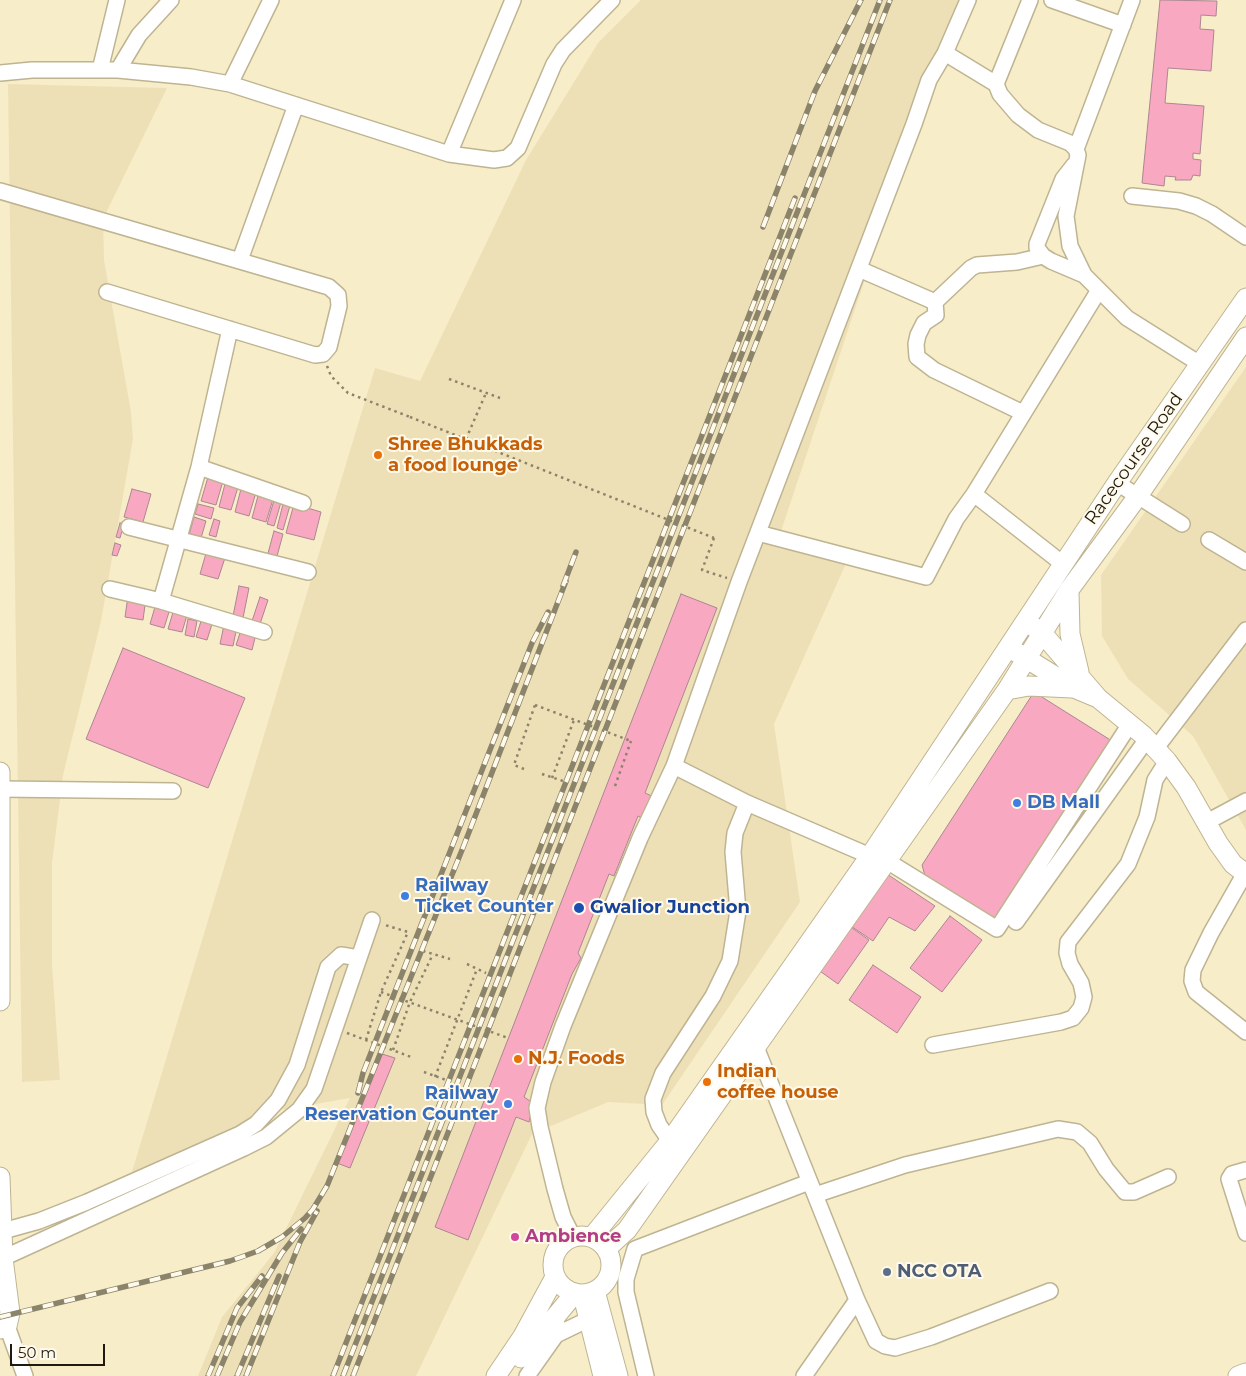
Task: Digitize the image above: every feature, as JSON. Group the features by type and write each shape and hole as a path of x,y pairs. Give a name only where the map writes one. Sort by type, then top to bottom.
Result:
{"main road":[{"name":"Racecourse Road","path":"879,858 1007,647 1117,483 1246,298"},
{"name":"Racecourse Road","path":"879,858 1008,690 1069,590 1138,496 1246,337"},
{"path":"1069,590 1070,634 1076,681"},
{"path":"1024,622 1043,634 1076,681"},
{"path":"1007,647 1076,681 1130,724 1157,749 1186,786 1206,823 1233,864 1245,874"},
{"path":"1008,690 1076,681"},
{"path":"0,772 0,1001"},
{"path":"606,1249 627,1230 756,1047 879,858"},
{"path":"592,1237 670,1141 879,858"},
{"path":"0,1177 3,1258 10,1313 4,1327"},
{"path":"509,1376 557,1314 584,1292 608,1277 610,1258 606,1249 592,1237 573,1237 558,1249 553,1267 555,1277 564,1287 584,1292"},
{"path":"496,1376 524,1336 555,1277"},
{"path":"584,1292 603,1376"},
{"path":"584,1292 618,1376"},
{"path":"1238,1376 1246,1373"}],"street":[{"path":"100,70 117,0"},
{"path":"118,70 139,35 171,0"},
{"path":"230,84 271,0"},
{"path":"449,154 513,0"},
{"path":"0,73 32,70 118,70 191,77 230,84 375,132 449,154 494,160 507,158 518,148 554,64 596,5 612,0"},
{"path":"573,1237 563,1217 540,1127 537,1108 543,1082 567,1017 640,838 674,766 739,582 929,80 945,53 968,0"},
{"path":"996,84 1030,0"},
{"path":"1052,0 1123,25"},
{"path":"1084,275 1070,246 1066,228 1068,201 1076,156 1132,0"},
{"path":"945,53 996,84 1000,94 1018,115 1038,130 1070,144 1076,156"},
{"path":"240,260 296,105"},
{"path":"1076,156 1063,179 1037,248 1043,256 1084,275 1127,318 1200,364"},
{"path":"0,191 240,260 329,288 338,295 339,306 329,347 323,354 315,355 107,292"},
{"path":"1132,196 1179,201 1196,206 1212,214 1246,237"},
{"path":"935,302 977,265 1017,262 1043,256"},
{"path":"859,269 935,302"},
{"path":"758,533 926,577 956,519 974,494 1100,290"},
{"path":"935,302 936,315 924,323 918,335 916,344 917,357 934,370 1023,413"},
{"path":"161,601 199,467 230,330"},
{"path":"199,467 304,503"},
{"path":"1117,483 1182,524"},
{"path":"974,494 1063,564"},
{"path":"129,527 178,541 308,572"},
{"path":"1209,540 1246,562"},
{"path":"110,589 161,601 264,632"},
{"path":"1016,922 1157,749 1246,630"},
{"path":"674,766 747,803 879,858 997,929 1130,724"},
{"path":"933,1045 1061,1022 1073,1018 1081,1008 1084,996 1081,983 1066,953 1068,942 1128,864 1147,816 1155,780 1157,749"},
{"path":"0,789 173,791"},
{"path":"1206,823 1246,802"},
{"path":"670,1141 659,1125 654,1112 653,1099 663,1073 713,996 730,961 738,911 733,852 735,833 747,803"},
{"path":"1245,874 1193,970 1192,981 1196,992 1246,1032"},
{"path":"3,1258 266,1136 299,1110 314,1090 372,920"},
{"path":"3,1231 38,1221 87,1202 240,1134 256,1124 278,1100 297,1065 328,967 340,955 360,958"},
{"path":"756,1047 856,1300 876,1341 885,1346 895,1348 1050,1291"},
{"path":"646,1376 626,1292 631,1255 635,1249 812,1188 1058,1129 1077,1132 1090,1143 1106,1169 1126,1192 1134,1192 1168,1177"},
{"path":"1245,1229 1229,1179 1232,1174 1246,1170"},
{"path":"804,1376 856,1300"},
{"path":"556,1335 557,1314"},
{"path":"528,1376 556,1335 589,1320"},
{"path":"4,1327 24,1376"}],"path":[{"path":"323,354 331,376 348,392 714,538 702,570 739,582"},
{"path":"450,379 500,398"},
{"path":"466,439 486,392"},
{"path":"524,769 514,765 535,705 631,741 615,786"},
{"path":"552,778 574,720"},
{"path":"542,774 563,781"},
{"path":"366,1040 381,992 408,932 372,920"},
{"path":"423,950 450,959"},
{"path":"393,1050 410,1002 433,954"},
{"path":"467,964 486,973"},
{"path":"435,1077 477,969"},
{"path":"381,992 508,1038"},
{"path":"336,1029 411,1057"},
{"path":"424,1072 446,1080"}],"shaded area":[{"path":"641,0 958,0 779,537 848,559 774,724 800,902 662,1105 608,1102 532,1134 416,1376 198,1376 222,1317 274,1253 350,1098 275,1111 131,1175 375,368 420,381 526,160 598,43"},
{"path":"8,84 167,88 103,219 104,260 131,412 133,439 101,621 63,775 52,863 52,964 60,1080 22,1082"},
{"path":"1246,367 1246,830 1193,736 1128,679 1102,636 1101,575"}],"building":[{"path":"1160,0 1217,1 1216,16 1201,15 1200,29 1214,30 1211,71 1168,68 1165,103 1204,106 1200,154 1193,153 1193,159 1201,160 1200,176 1193,175 1191,180 1175,180 1176,177 1165,176 1164,186 1142,183"},
{"path":"208,477 223,481 216,505 201,501"},
{"path":"226,480 239,484 231,510 219,507"},
{"path":"242,485 257,489 249,516 235,512"},
{"path":"132,489 151,494 143,522 124,517"},
{"path":"259,492 274,496 266,522 252,518"},
{"path":"275,497 282,499 274,526 267,524"},
{"path":"284,500 291,502 283,530 277,528"},
{"path":"198,504 214,508 211,519 195,514"},
{"path":"294,504 321,512 314,540 286,533"},
{"path":"194,517 206,521 201,538 189,535"},
{"path":"214,519 220,521 216,537 209,535"},
{"path":"120,523 124,524 120,538 116,537"},
{"path":"274,531 283,534 276,560 267,557"},
{"path":"115,543 121,545 117,556 112,555"},
{"path":"207,550 226,555 218,579 200,574"},
{"path":"239,586 249,588 243,618 233,616"},
{"path":"681,594 717,608 645,793 654,797 642,818 638,816 614,876 609,874 578,953 581,958 572,974 524,1097 533,1103 529,1122 516,1117 468,1240 435,1227"},
{"path":"128,596 146,598 143,620 125,617"},
{"path":"260,597 268,600 259,627 251,624"},
{"path":"155,607 169,612 164,628 150,624"},
{"path":"174,609 188,612 182,632 168,629"},
{"path":"202,618 213,621 207,640 196,637"},
{"path":"188,619 197,621 194,637 185,635"},
{"path":"224,625 237,627 233,646 220,644"},
{"path":"241,630 256,634 252,650 236,645"},
{"path":"123,648 245,698 208,788 86,739"},
{"name":"DB Mall","path":"1034,692 1112,741 995,921 925,876 922,865"},
{"path":"884,872 935,906 915,931 889,917 873,941 848,924"},
{"path":"950,916 982,940 942,992 910,968"},
{"path":"848,925 869,940 838,984 817,969"},
{"path":"873,965 921,997 897,1033 849,1000"},
{"path":"382,1054 395,1058 350,1168 337,1163"}],"railway":[{"path":"763,227 815,91 861,0"},
{"path":"343,1376 880,0"},
{"path":"353,1376 890,0"},
{"path":"333,1376 795,198"},
{"path":"563,586 576,552"},
{"path":"0,1317 230,1261 258,1251 282,1237 313,1209 327,1186 464,845 566,581"},
{"path":"358,1093 363,1073 532,643 548,612"},
{"path":"246,1376 300,1242 317,1211"},
{"path":"217,1376 240,1322 282,1253 301,1229"},
{"path":"208,1376 237,1308 262,1276"},
{"path":"237,1376 279,1276"}],"place":[{"name":"Shree Bhukkads a food lounge","path":"378,455"},
{"name":"DB Mall","path":"1017,803"},
{"name":"Railway Ticket Counter","path":"405,896"},
{"name":"Gwalior Junction","path":"579,908"},
{"name":"N.J. Foods","path":"518,1059"},
{"name":"Indian coffee house","path":"707,1082"},
{"name":"Railway Reservation Counter","path":"508,1104"},
{"name":"Ambience","path":"515,1237"},
{"name":"NCC OTA","path":"887,1272"}]}
